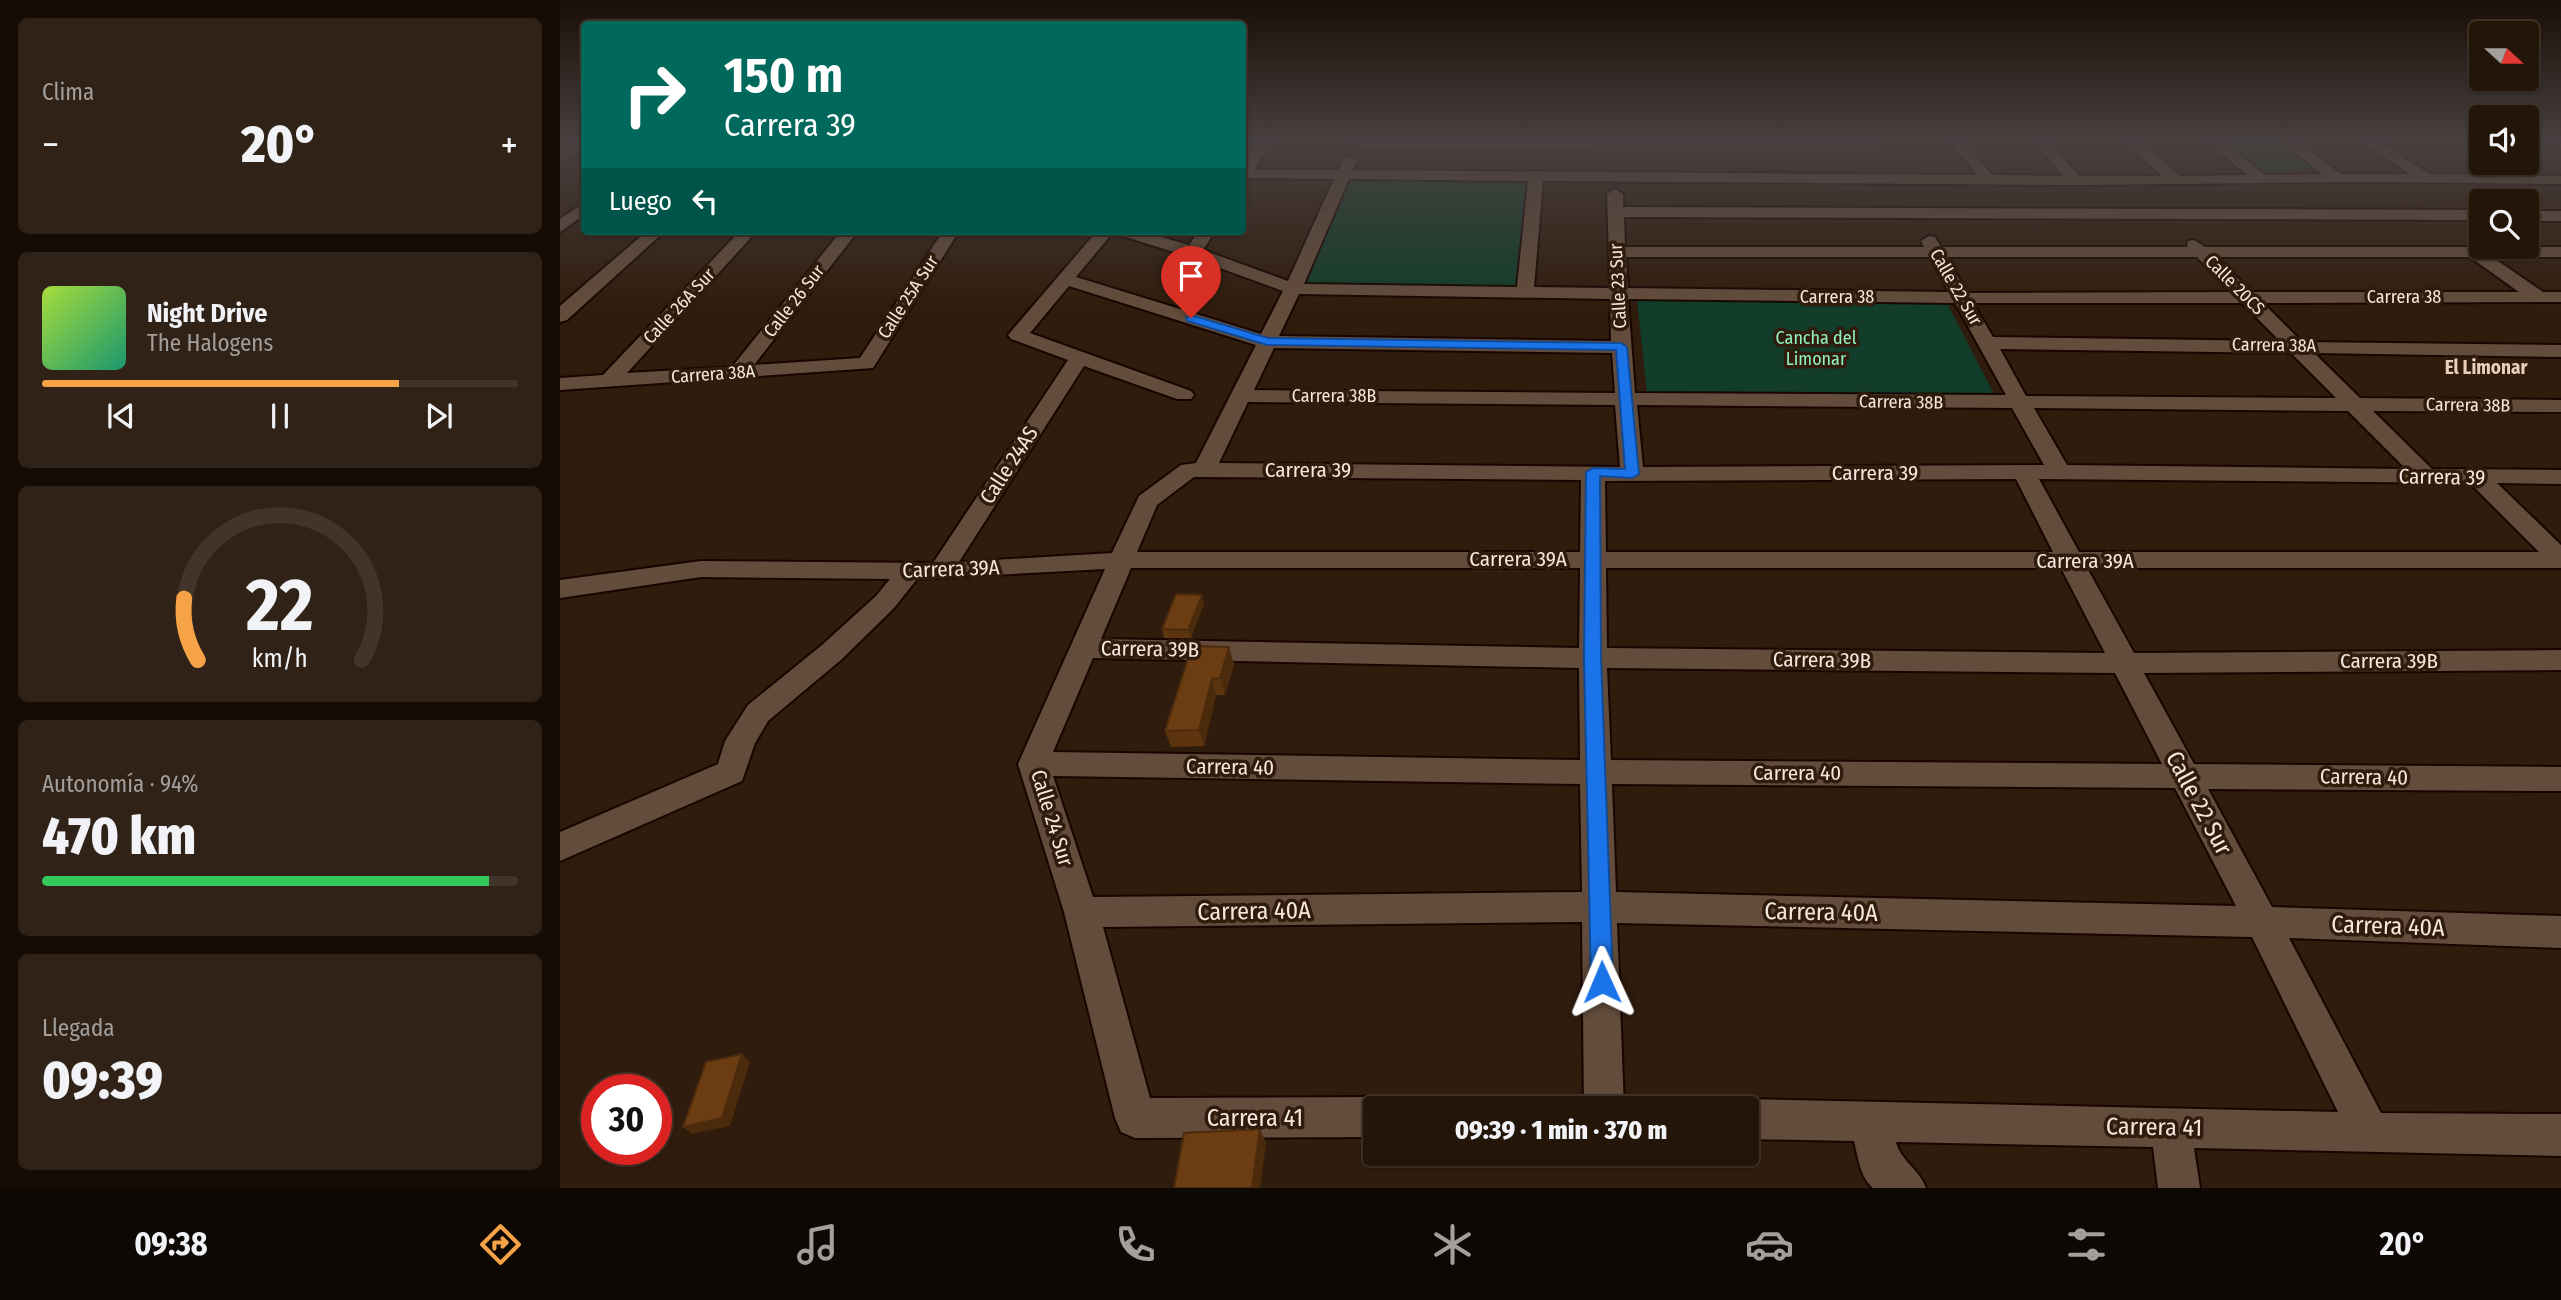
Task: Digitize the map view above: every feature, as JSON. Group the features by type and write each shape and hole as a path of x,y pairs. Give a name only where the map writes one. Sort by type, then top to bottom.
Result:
{"street":[{"name":"Calle 24 Sur","path":"1135,1118 1081,912 1033,764 1147,501 1197,470 1242,396 1293,289 1333,195"},
{"path":"1525,293 1534,195"},
{"name":"Calle 23 Sur","path":"1615,195 1621,347 1632,474"},
{"name":"Calle 22 Sur","path":"1902,195 1963,298 2059,472"},
{"name":"Calle 20CS","path":"2146,195 2427,477"},
{"path":"2392,195 2469,249"},
{"path":"560,214 581,211"},
{"path":"560,227 581,212"},
{"path":"1615,212 2469,215"},
{"path":"2539,216 2561,216"},
{"path":"560,316 652,235"},
{"name":"Calle 26A Sur","path":"610,380 745,235"},
{"name":"Calle 26 Sur","path":"738,372 847,235"},
{"name":"Calle 25A Sur","path":"866,364 948,235"},
{"path":"1103,235 1018,335 1184,395"},
{"name":"Carrera 38","path":"1136,235 1193,252 1293,289 1963,298 2561,297"},
{"path":"1193,252 1204,235"},
{"path":"1617,252 2469,252"},
{"path":"2539,252 2561,252"},
{"path":"2483,259 2561,313"},
{"path":"1066,280 1267,342 1621,347"},
{"name":"Carrera 38A","path":"1987,342 2561,351"},
{"name":"Calle 24AS","path":"560,847 732,772 740,741 758,713 832,652 885,602 925,571 1079,358"},
{"name":"Carrera 38A","path":"560,384 866,364"},
{"name":"Carrera 38B","path":"1242,396 2561,406"},
{"name":"Carrera 39","path":"1197,470 1632,474 2059,472 2561,477"},
{"path":"1593,472 1593,658 1604,1096"},
{"name":"Calle 22 Sur","path":"2024,473 2262,922 2370,1133"},
{"path":"2478,478 2561,559"},
{"name":"Carrera 39A","path":"562,591 701,569 925,571 1122,560 1592,558 2070,562 2561,559"},
{"name":"Carrera 39B","path":"1083,648 1593,658 2124,663 2561,660"},
{"name":"Carrera 40","path":"1033,764 1596,772 2561,779"},
{"name":"Carrera 40A","path":"1081,912 1601,907 2262,922 2561,932"},
{"name":"Carrera 41","path":"1135,1118 1363,1117"},
{"name":"Carrera 41","path":"1759,1119 2561,1135"},
{"path":"1871,1122 1882,1168 1905,1188"},
{"path":"2171,1127 2179,1188"}],"green space":[{"path":"1338,195 1529,195 1519,290 1301,285"},
{"name":"Cancha del Limonar","path":"1637,300 1947,303 1995,396 1647,393"}],"building":[{"path":"1176,594 1202,595 1188,630 1162,629"},
{"path":"1192,646 1229,647 1220,678 1212,679 1199,730 1165,731"},
{"path":"742,1054 722,1118 683,1127 706,1062"},
{"path":"1260,1129 1252,1188 1174,1188 1184,1133"}],"district":[{"name":"El Limonar","path":"2486,367"}],"route":[{"path":"1191,318 1267,342 1621,347 1632,474 1593,472 1593,658 1602,982"}]}
